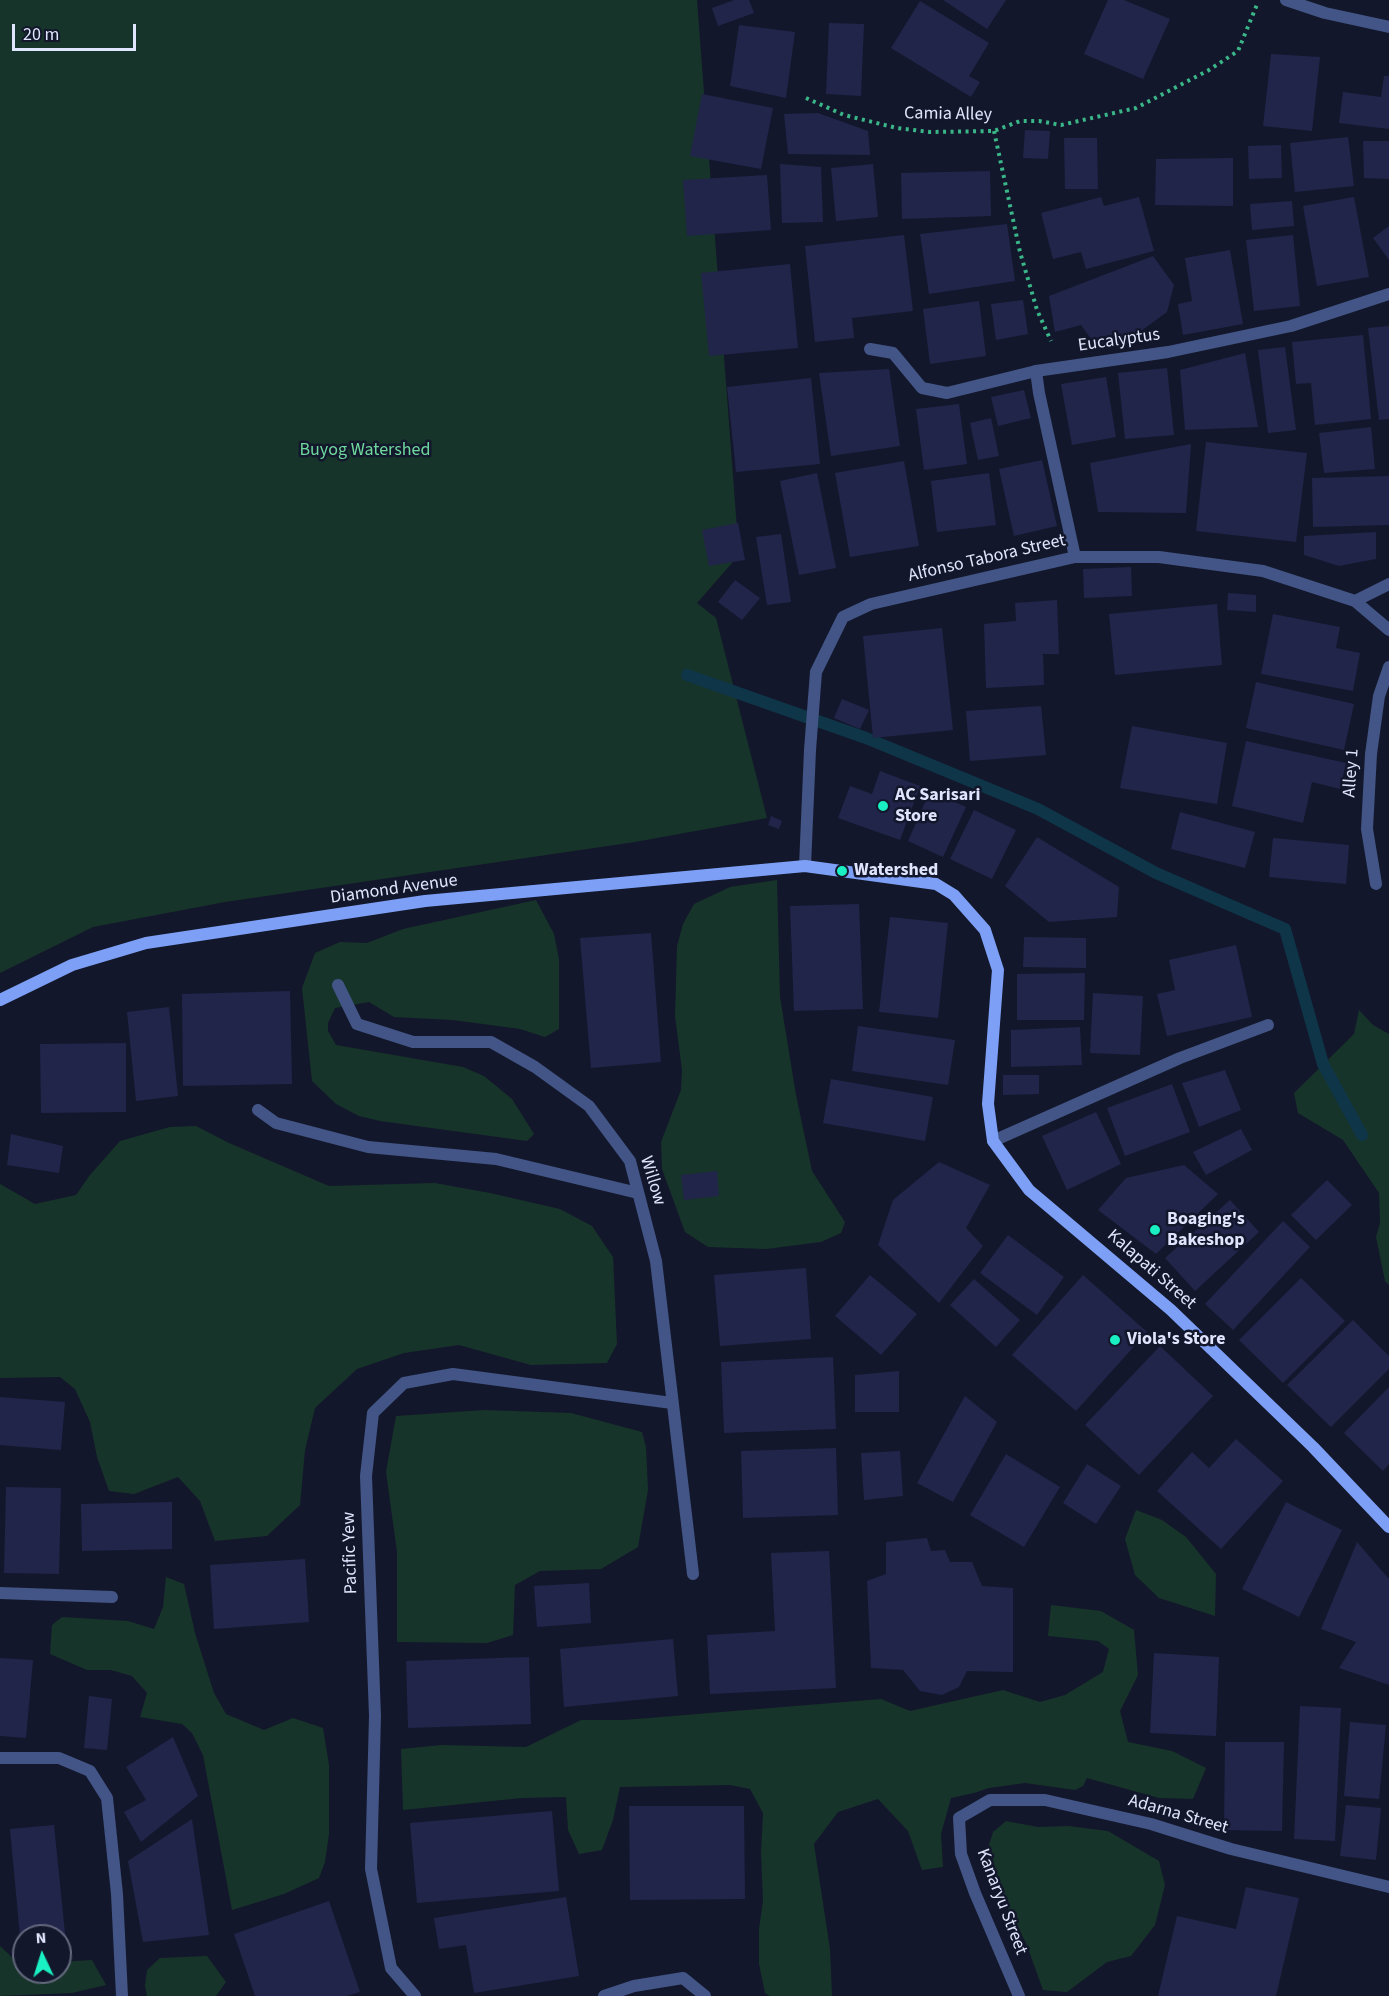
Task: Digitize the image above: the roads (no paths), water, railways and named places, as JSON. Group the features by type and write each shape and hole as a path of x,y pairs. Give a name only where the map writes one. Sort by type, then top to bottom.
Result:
{"street":[{"path":"1286,0 1325,13 1389,27"},
{"name":"Eucalyptus","path":"870,349 893,353 922,388 947,393 1036,371 1168,352 1291,326 1389,294"},
{"path":"1036,371 1075,557"},
{"name":"Alfonso Tabora Street","path":"805,867 816,672 843,617 871,604 1075,557 1159,556 1263,571 1355,601"},
{"path":"1389,584 1355,601 1389,630"},
{"name":"Alley 1","path":"1376,884 1367,829 1371,754 1379,696 1389,667"},
{"name":"Diamond Avenue","path":"0,1000 72,965 146,943 425,901 805,867"},
{"name":"Kalapati Street","path":"805,867 936,884 954,895 985,930 998,970 988,1104 993,1141 1029,1190 1171,1310 1313,1447 1389,1527"},
{"name":"Willow","path":"338,984 357,1024 413,1042 491,1042 535,1067 589,1106 630,1161 656,1262 693,1574"},
{"path":"993,1141 1180,1058 1268,1025"},
{"path":"258,1110 276,1124 368,1147 496,1159 638,1193"},
{"name":"Pacific Yew","path":"415,1996 391,1968 371,1869 375,1716 366,1476 373,1413 404,1383 453,1374 672,1403"},
{"path":"0,1593 112,1597"},
{"path":"0,1758 59,1758 90,1771 106,1798 117,1894 122,1996"},
{"name":"Adarna Street","path":"959,1818 990,1800 1044,1800 1151,1824 1231,1849 1389,1887"},
{"name":"Kanaryu Street","path":"959,1818 961,1854 964,1863 1019,1996"},
{"path":"604,1996 634,1986 683,1978 705,1996"}],"waterway":[{"path":"687,675 866,738 1038,809 1156,873 1285,929 1323,1064 1362,1135"}],"place":[{"name":"AC Sarisari Store","path":"883,806"},
{"name":"Watershed","path":"842,871"},
{"name":"Boaging's Bakeshop","path":"1155,1230"},
{"name":"Viola's Store","path":"1115,1340"}],"park label":[{"name":"Buyog Watershed","path":"365,451"}]}
